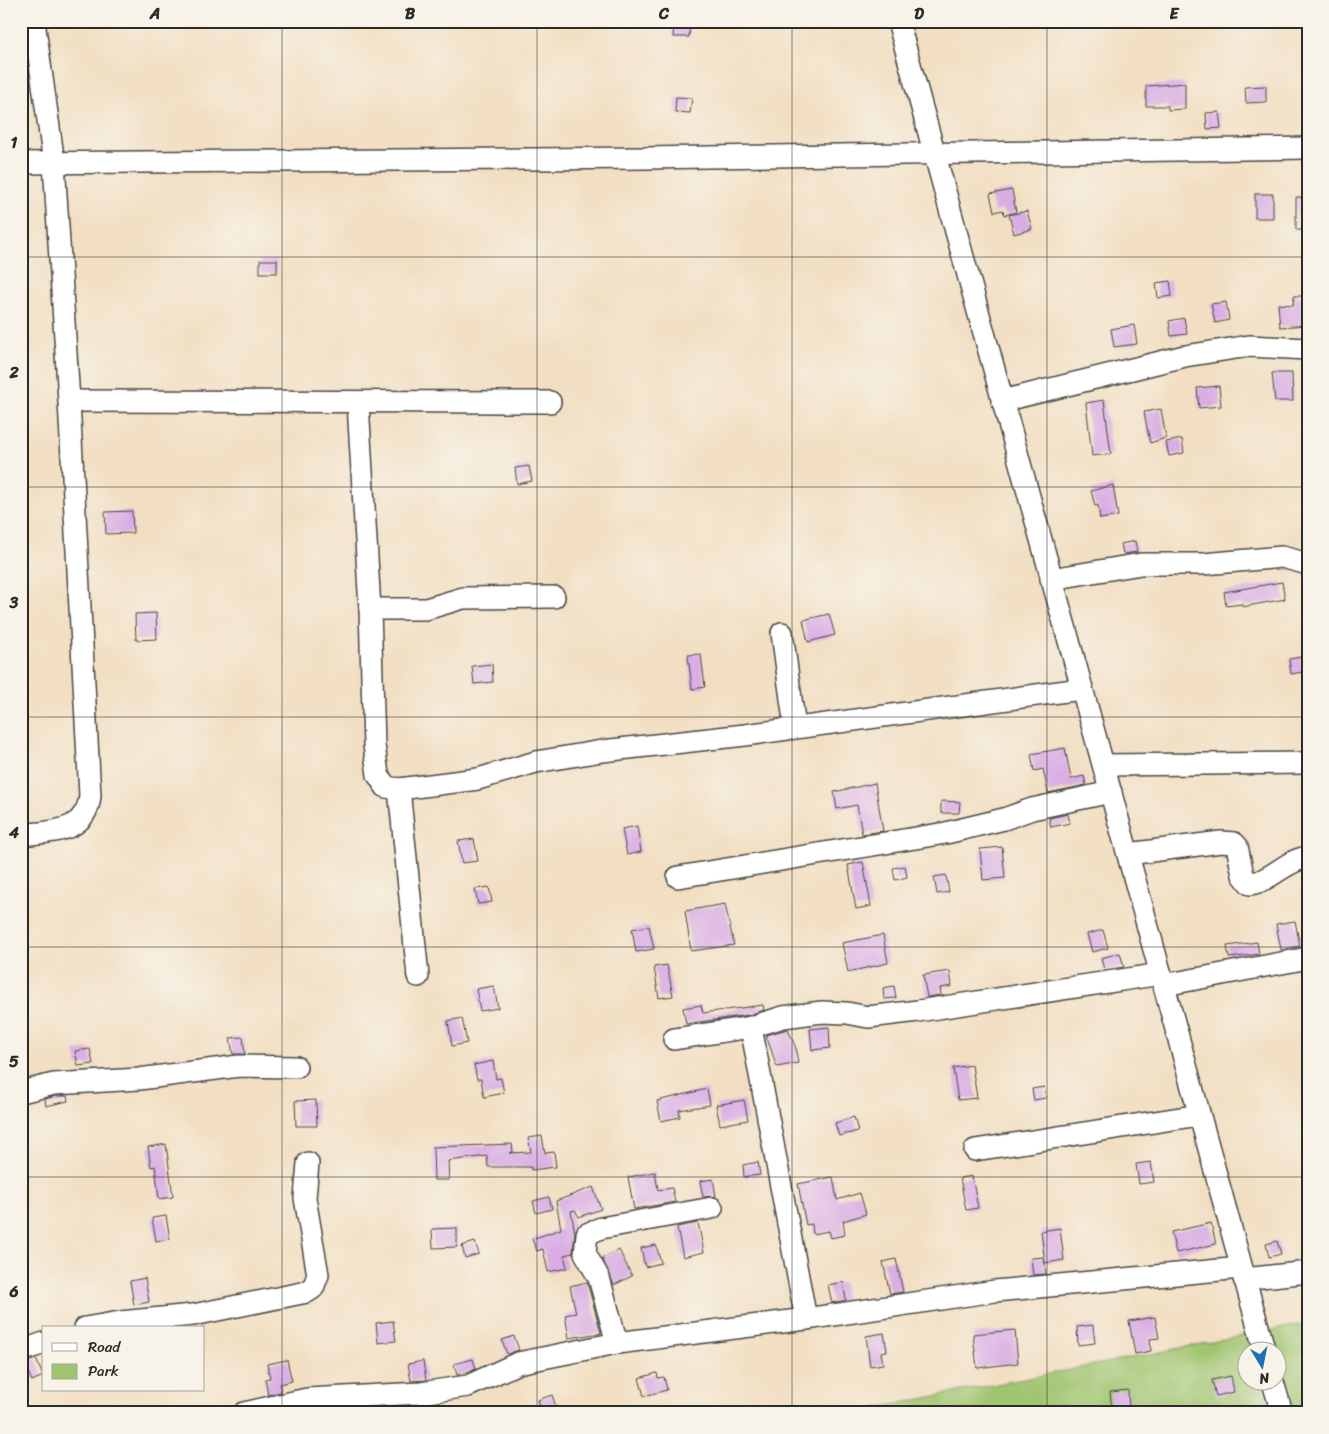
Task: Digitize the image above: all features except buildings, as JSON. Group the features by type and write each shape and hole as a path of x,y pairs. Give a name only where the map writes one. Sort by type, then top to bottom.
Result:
{"street":[{"path":"21,835 70,827 83,819 89,806 70,401 54,163 34,21"},
{"path":"898,21 1262,1342"},
{"path":"21,163 934,154 1308,148"},
{"path":"1002,401 1185,356 1249,346 1308,349"},
{"path":"70,401 550,402"},
{"path":"358,403 370,609 374,745 378,775 386,787 399,789 478,779 536,762 602,751 795,728 1081,689"},
{"path":"1051,579 1141,564 1204,564 1282,557 1308,564"},
{"path":"370,609 426,609 463,598 554,597"},
{"path":"782,632 795,728"},
{"path":"1104,765 1308,762"},
{"path":"399,789 418,976"},
{"path":"678,877 946,833 1004,820 1032,809 1111,792"},
{"path":"1128,854 1212,842 1234,843 1237,846 1243,875 1250,884 1261,881 1294,860 1308,857"},
{"path":"674,1038 751,1027 783,1017 822,1012 868,1016 918,1012 1308,958"},
{"path":"751,1027 806,1320"},
{"path":"21,1092 54,1084 139,1079 239,1066 296,1068"},
{"path":"975,1150 1200,1115"},
{"path":"97,1326 193,1315 308,1292 313,1288 318,1275 305,1198 308,1163"},
{"path":"617,1343 599,1278 586,1253 587,1234 601,1228 712,1208"},
{"path":"244,1413 307,1399 421,1393 468,1386 518,1363 617,1343 806,1320 995,1291 1243,1274 1308,1272"},
{"path":"21,1351 42,1344"},
{"path":"1276,1392 1282,1413"}],"green space":[{"path":"1308,1323 1308,1413 850,1413"}]}
